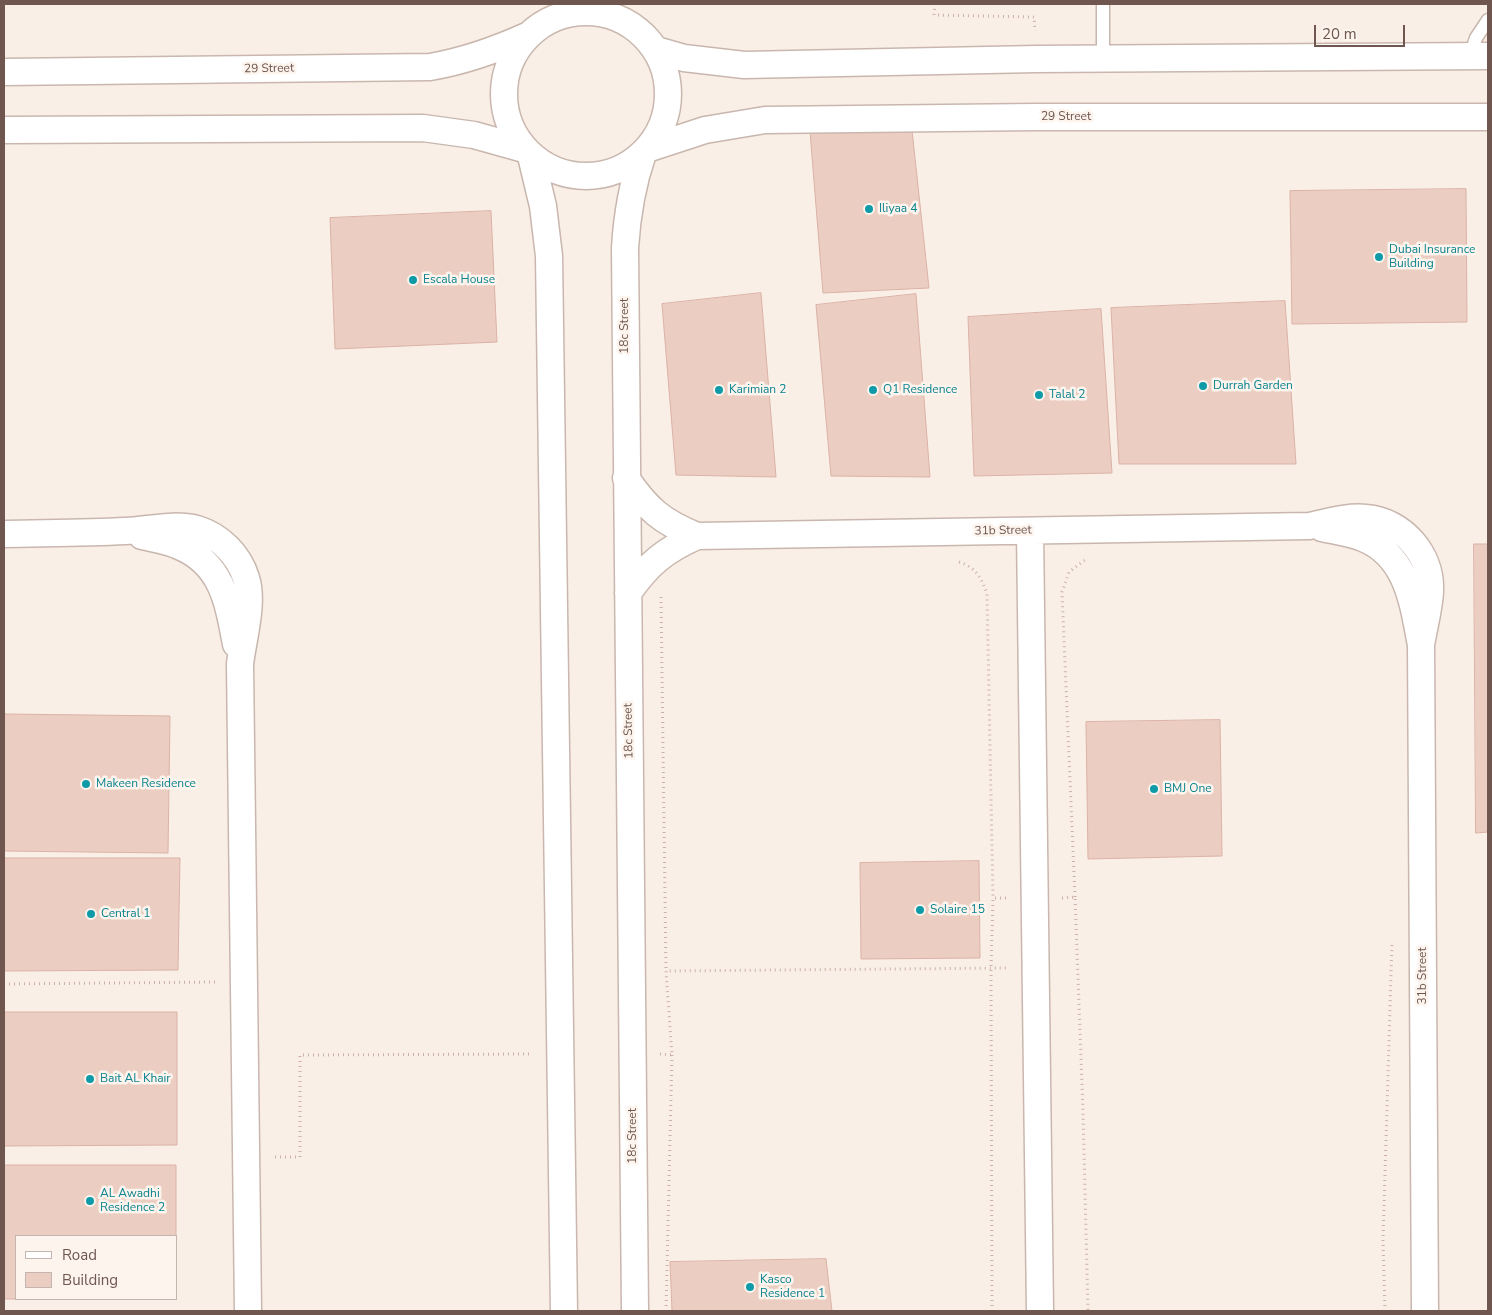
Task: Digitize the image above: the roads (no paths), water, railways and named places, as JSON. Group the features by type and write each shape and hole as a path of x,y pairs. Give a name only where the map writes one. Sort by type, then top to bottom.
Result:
{"street":[{"path":"532,32 540,4"},
{"path":"632,4 648,42 665,70 668,90 666,111 659,132 645,151 626,166 607,173 587,176 567,174 548,167 527,152 515,136 508,122 504,107 503,91 505,76 518,47 532,32 552,20 567,14 583,12 614,17 629,24 648,42 684,58 744,65 1036,59 1479,56"},
{"name":"29 Street","path":"4,72 430,67 481,55 532,32"},
{"name":"29 Street","path":"645,151 705,130 765,120 1025,117 1488,117"},
{"path":"4,130 423,128 474,135 527,152"},
{"name":"18c Street","path":"635,1311 625,248 630,200 635,176 645,151"},
{"path":"527,152 543,206 549,256 564,1311"},
{"name":"31b Street","path":"626,478 640,498 656,514 675,528 697,536 1309,526 1352,518 1367,518 1396,527 1408,536 1425,561 1429,575 1430,590 1421,645 1425,1310"},
{"path":"4,534 127,531 182,526 210,534 223,543 233,553 247,579 249,608 240,664 248,1311"},
{"path":"1030,531 1040,1311"},
{"name":"31b Street","path":"628,593 641,574 657,558 676,545 697,536"}],"lane":[{"path":"1103,4 1103,59"},
{"path":"1479,56 1476,38 1488,20"}],"place":[{"name":"Iliyaa 4","path":"869,209"},
{"name":"Dubai Insurance Building","path":"1379,257"},
{"name":"Escala House","path":"413,280"},
{"name":"Durrah Garden","path":"1203,386"},
{"name":"Karimian 2","path":"719,390"},
{"name":"Q1 Residence","path":"873,390"},
{"name":"Talal 2","path":"1039,395"},
{"name":"Makeen Residence","path":"86,784"},
{"name":"BMJ One","path":"1154,789"},
{"name":"Solaire 15","path":"920,910"},
{"name":"Central 1","path":"91,914"},
{"name":"Bait AL Khair","path":"90,1079"},
{"name":"AL Awadhi Residence 2","path":"90,1201"},
{"name":"Kasco Residence 1","path":"750,1287"}]}
